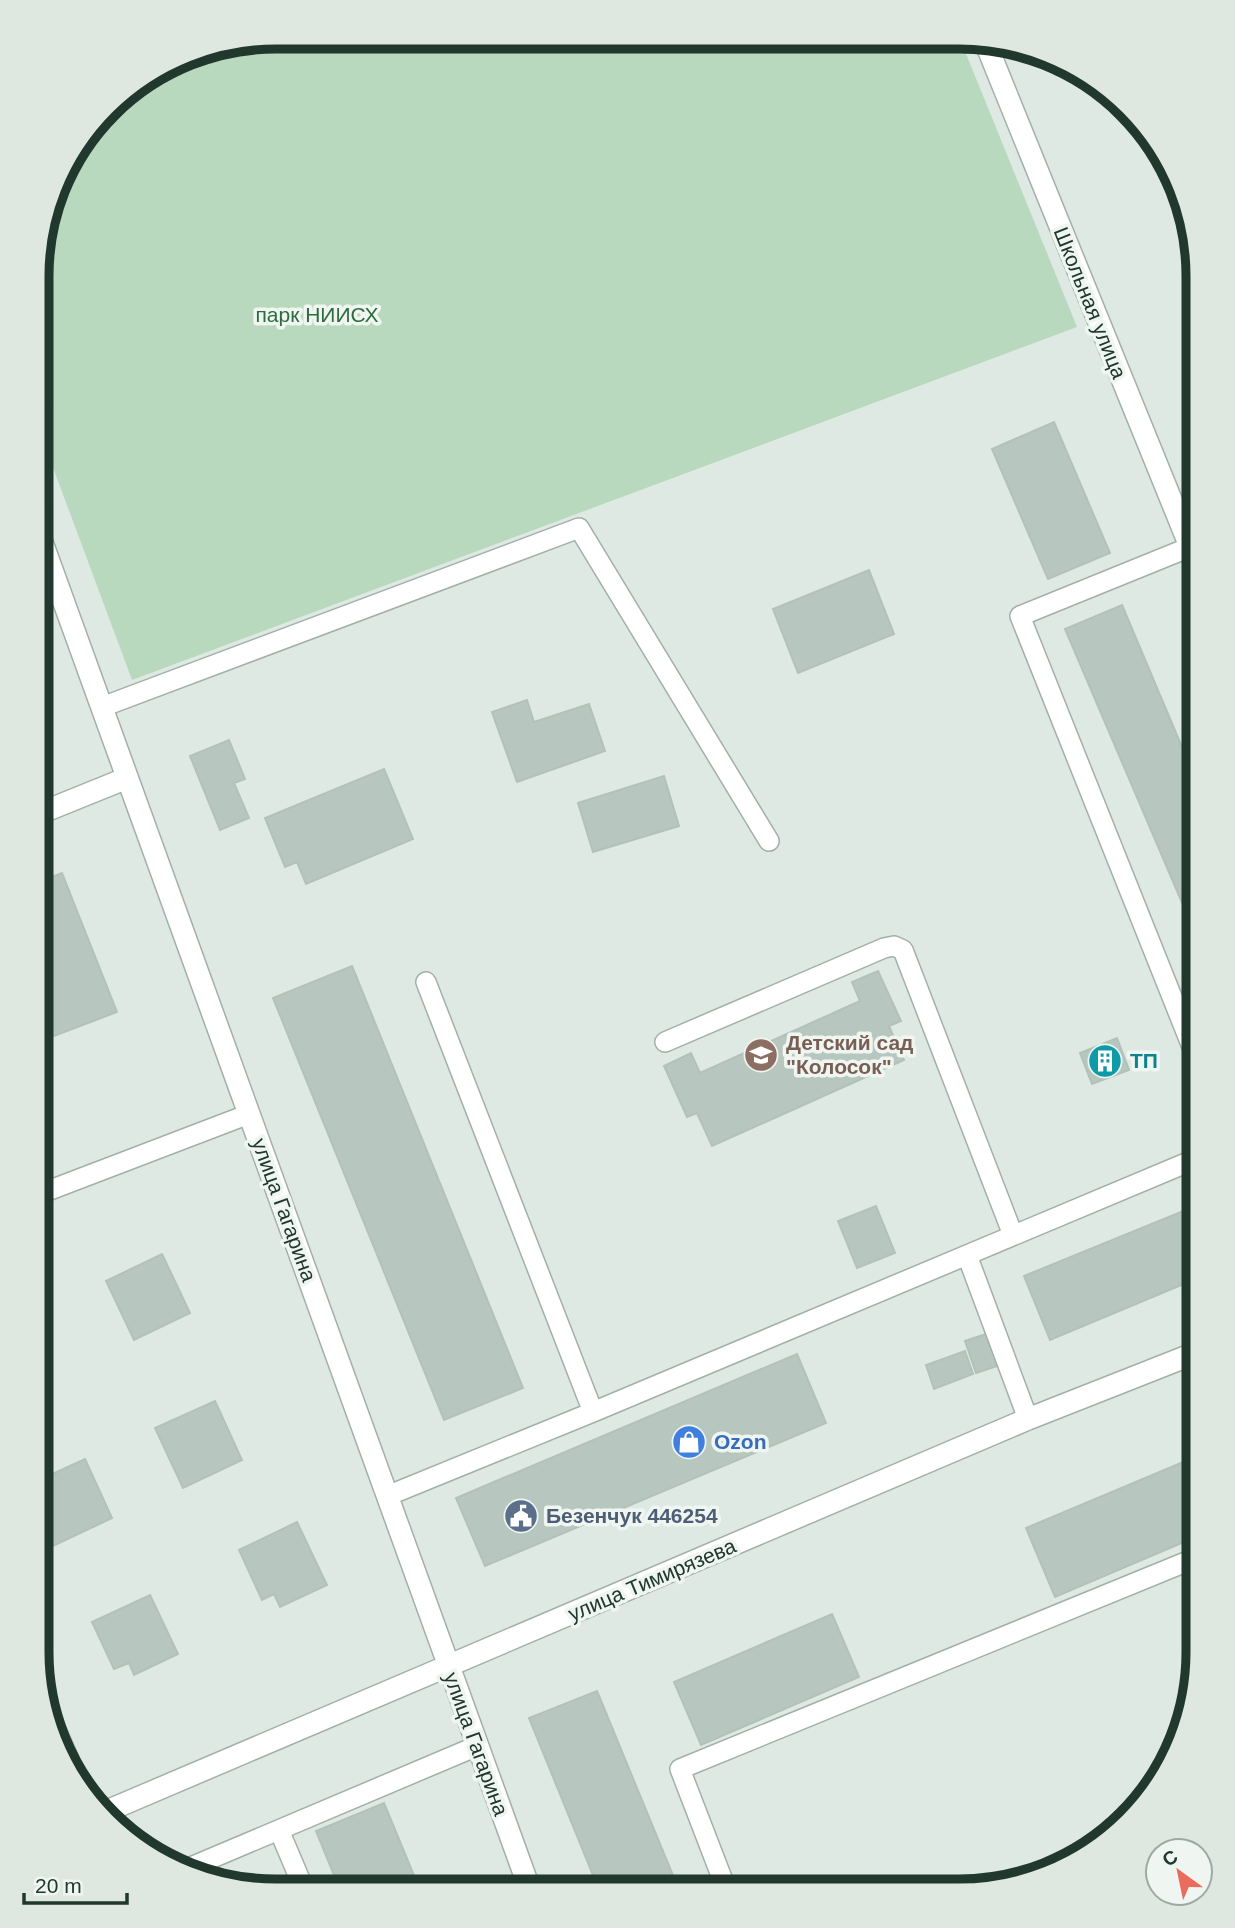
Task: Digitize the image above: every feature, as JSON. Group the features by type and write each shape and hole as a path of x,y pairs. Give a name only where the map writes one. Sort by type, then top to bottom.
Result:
{"street":[{"name":"Школьная улица","path":"989,51 1186,536"},
{"name":"улица Гагарина","path":"49,561 526,1879"},
{"path":"49,810 127,778"},
{"name":"улица Тимирязева","path":"113,1809 1028,1419 1186,1357"}],"lane":[{"path":"102,707 579,528 769,841"},
{"path":"1186,559 1020,616 1186,1032"},
{"path":"666,1042 884,948 894,946 903,950 1013,1236"},
{"path":"426,982 593,1412"},
{"path":"49,1190 249,1114"},
{"path":"387,1496 1186,1163"},
{"path":"967,1255 1028,1419"},
{"path":"722,1879 680,1769 1186,1562"},
{"path":"197,1864 477,1746"},
{"path":"279,1830 300,1879"}],"green space":[{"name":"парк НИИСХ","path":"262,49 964,49 1077,327 132,680 49,457 49,276 57,218 66,189 87,150 126,105 150,87 189,66 232,53"}],"building":[{"path":"1054,422 1110,553 1048,579 992,449"},
{"path":"869,570 894,634 798,673 773,609"},
{"path":"1122,605 1186,757 1186,912 1065,629"},
{"path":"527,700 534,722 589,704 605,751 517,782 492,712"},
{"path":"229,740 245,779 234,783 249,818 220,830 190,756"},
{"path":"384,769 413,839 306,884 297,862 285,867 265,818"},
{"path":"664,776 679,826 593,852 578,803"},
{"path":"62,873 117,1012 49,1038 49,878"},
{"path":"352,966 523,1388 444,1420 273,998"},
{"path":"878,971 901,1021 889,1026 904,1060 712,1146 697,1113 687,1117 664,1066 691,1053 700,1073 860,1001 852,982"},
{"name":"ТП","path":"1117,1038 1129,1070 1092,1084 1080,1053"},
{"path":"876,1206 895,1253 857,1268 838,1221"},
{"path":"1186,1210 1186,1283 1050,1340 1024,1276"},
{"path":"162,1254 190,1313 134,1340 106,1281"},
{"path":"989,1333 1000,1365 976,1373 965,1341"},
{"path":"965,1351 973,1374 934,1389 926,1365"},
{"path":"797,1354 826,1423 485,1566 456,1498"},
{"path":"215,1401 242,1460 183,1488 155,1428"},
{"path":"85,1459 112,1518 53,1546 49,1538 49,1476"},
{"path":"1186,1461 1186,1541 1055,1597 1026,1528"},
{"path":"297,1522 327,1585 280,1607 274,1594 262,1600 239,1550"},
{"path":"150,1595 178,1654 134,1675 129,1663 114,1669 92,1622"},
{"path":"832,1614 859,1677 701,1745 674,1682"},
{"path":"597,1691 674,1879 595,1879 529,1718"},
{"path":"384,1803 415,1879 336,1879 316,1831"}],"place":[{"name":"Детский сад \"Колосок\"","path":"761,1055"},
{"name":"ТП","path":"1105,1061"},
{"name":"Ozon","path":"689,1442"},
{"name":"Безенчук 446254","path":"521,1516"}]}
